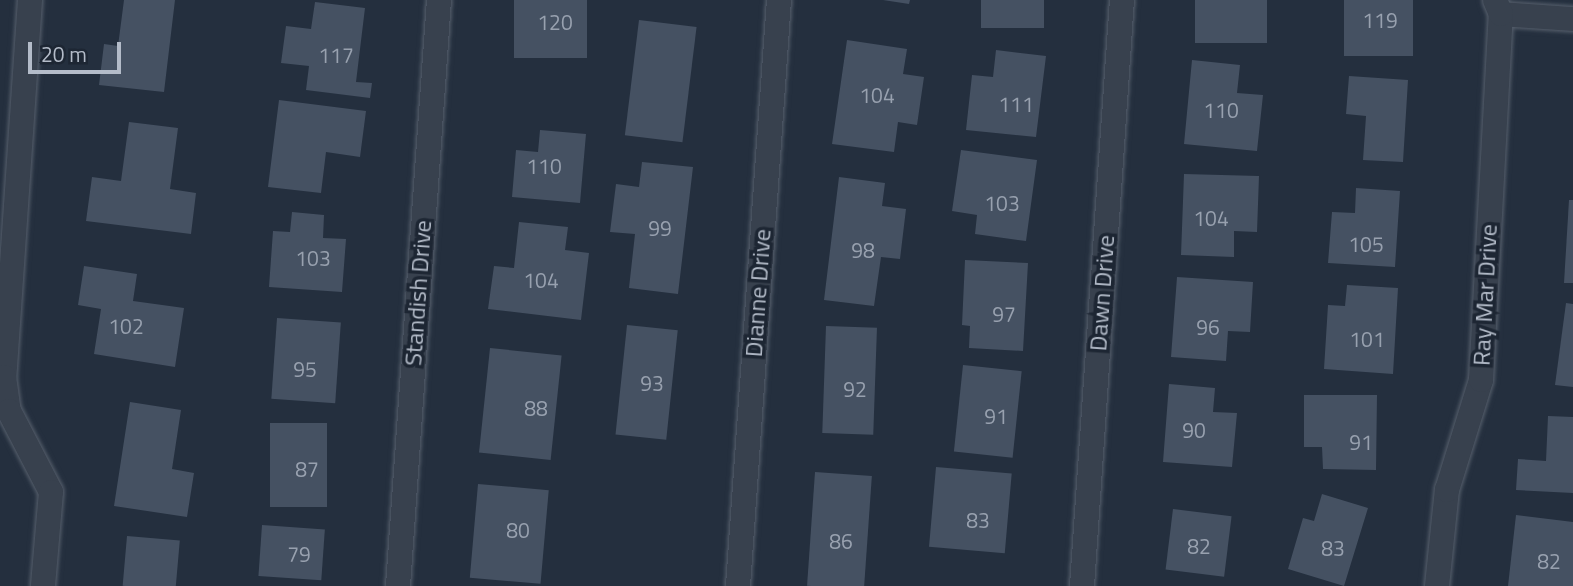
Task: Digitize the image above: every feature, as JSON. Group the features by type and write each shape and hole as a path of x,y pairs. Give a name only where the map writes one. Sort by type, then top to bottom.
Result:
{"street":[{"path":"30,0 4,377 13,420 51,492 43,586"},
{"name":"Standish Drive","path":"398,586 439,0"},
{"name":"Dianne Drive","path":"738,586 779,0"},
{"name":"Dawn Drive","path":"1082,586 1122,0"},
{"path":"1498,7 1573,19"},
{"name":"Ray Mar Drive","path":"1437,586 1447,490 1481,380 1498,7"}],"building":[{"path":"124,0 175,0 164,92 99,85 104,44 118,46"},
{"path":"514,0 587,0 587,58 514,58"},
{"path":"883,0 910,0 909,4"},
{"path":"981,0 1044,0 1044,28 981,28"},
{"path":"1195,0 1267,0 1267,43 1195,43"},
{"path":"1344,0 1413,0 1413,56 1344,56"},
{"path":"315,2 365,8 356,82 372,83 370,98 306,90 309,66 281,63 286,26 311,29"},
{"path":"639,20 697,27 682,142 625,135"},
{"path":"847,40 907,49 903,74 924,77 917,125 898,122 894,152 832,144"},
{"path":"996,50 1046,56 1036,137 966,130 972,75 993,77"},
{"path":"1192,60 1240,65 1237,93 1263,95 1257,151 1184,144"},
{"path":"1349,76 1408,80 1403,162 1363,160 1366,116 1346,114"},
{"path":"279,100 366,111 360,157 326,152 321,193 268,187"},
{"path":"129,122 178,128 170,189 196,193 191,234 86,221 92,177 121,181"},
{"path":"540,130 586,134 580,203 512,197 516,150 538,152"},
{"path":"961,150 1037,160 1026,241 975,234 977,215 952,211"},
{"path":"642,162 693,167 678,294 629,288 635,234 610,232 616,184 639,187"},
{"path":"1184,174 1259,176 1257,232 1234,231 1234,257 1181,255"},
{"path":"839,177 885,183 882,206 906,209 900,259 881,257 874,306 824,300"},
{"path":"1356,188 1400,191 1395,267 1328,263 1332,212 1355,213"},
{"path":"1569,200 1573,200 1573,283 1564,283"},
{"path":"292,212 324,215 323,238 346,239 342,292 269,287 273,231 290,232"},
{"path":"519,222 568,227 565,250 589,253 581,320 488,309 494,266 514,268"},
{"path":"965,260 1028,263 1023,351 969,348 970,326 962,325"},
{"path":"84,266 137,274 133,301 184,308 175,367 94,354 101,309 78,305"},
{"path":"1177,277 1253,282 1250,332 1228,331 1226,361 1171,357"},
{"path":"1347,285 1398,288 1393,374 1324,369 1328,305 1345,306"},
{"path":"1566,303 1573,304 1573,387 1555,385"},
{"path":"277,318 341,322 335,403 271,399"},
{"path":"627,325 678,330 666,440 616,434"},
{"path":"826,326 877,328 873,435 822,433"},
{"path":"490,348 562,356 551,460 479,452"},
{"path":"963,365 1022,371 1013,458 954,452"},
{"path":"1169,384 1215,388 1213,412 1237,413 1232,467 1163,462"},
{"path":"1304,395 1377,395 1376,470 1323,469 1322,447 1304,447"},
{"path":"130,402 181,410 172,469 194,473 187,517 114,506"},
{"path":"1548,416 1573,417 1573,493 1516,490 1518,459 1546,461"},
{"path":"270,423 327,423 327,507 270,507"},
{"path":"936,467 1012,474 1005,553 929,547"},
{"path":"815,472 872,476 864,586 807,586"},
{"path":"478,484 549,490 541,584 470,578"},
{"path":"1322,494 1368,508 1344,586 1288,569 1303,518 1314,521"},
{"path":"1173,509 1232,516 1224,577 1166,570"},
{"path":"1516,515 1573,522 1573,586 1508,586"},
{"path":"262,525 325,529 321,580 258,576"},
{"path":"127,536 180,541 176,586 123,586"}]}
